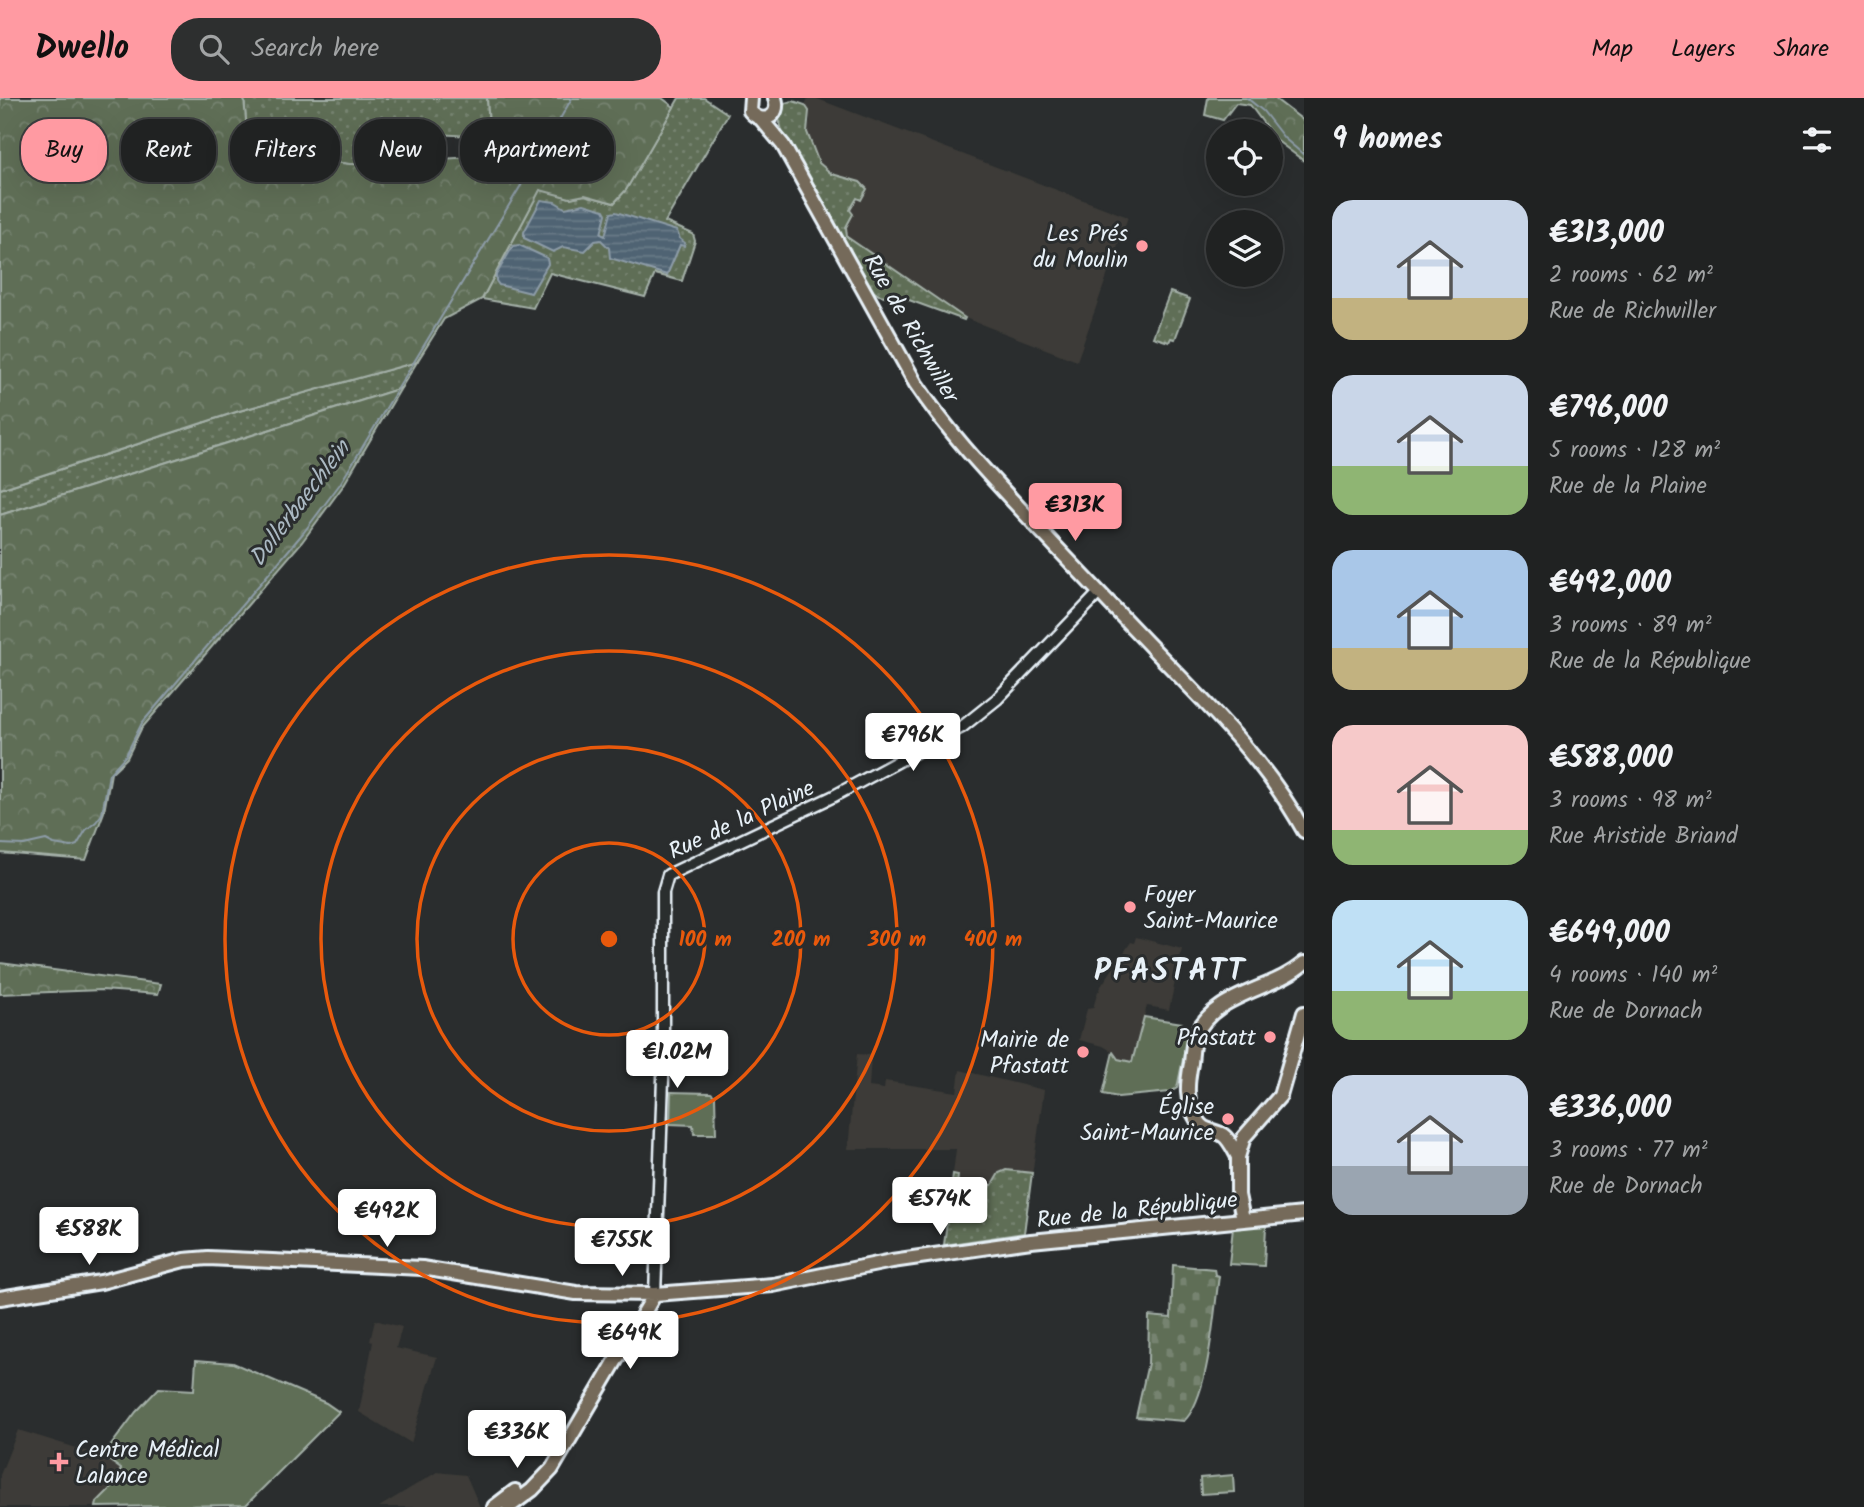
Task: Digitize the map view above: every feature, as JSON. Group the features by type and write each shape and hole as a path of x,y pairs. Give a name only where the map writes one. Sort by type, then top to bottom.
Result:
{"main road":[{"path":"749,100 752,114 767,117 777,106 775,98"},
{"name":"Rue de Richwiller","path":"767,117 916,384 936,414 1099,593 1262,765 1289,803 1304,831"},
{"path":"1238,1157 1225,1136 1204,1129 1197,1122 1191,1107 1186,1087 1195,1038 1209,1018 1232,999 1286,976 1304,963"},
{"path":"1236,1219 1238,1157 1248,1129 1280,1096 1304,1013"},
{"name":"Rue de la République","path":"0,1298 101,1282 184,1260 234,1258 422,1268 576,1293 655,1294 773,1285 892,1261 986,1247 1304,1214"},
{"path":"509,1507 552,1469 655,1294"},
{"path":"494,1507 557,1459"}],"street":[{"name":"Rue de la Plaine","path":"655,1294 663,1079 665,879 673,872 832,797 962,727 997,699 1099,593"}],"shaded area":[{"path":"808,98 815,98 1128,217 1077,361 965,318 847,237 846,227 853,214 850,210 857,198 854,180 832,174 819,163 807,132 810,120 805,105"},
{"path":"1136,937 1182,949 1169,1010 1147,1006 1132,1062 1118,1059 1103,1046 1079,1040 1087,1009 1093,1008 1099,989"},
{"path":"857,1054 871,1055 869,1087 884,1089 885,1081 957,1092 960,1070 1044,1090 1024,1233 944,1246 956,1149 848,1149"},
{"path":"375,1320 402,1327 396,1348 437,1357 411,1443 359,1412"},
{"name":"Centre Médical Lalance","path":"18,1430 103,1456 121,1469 113,1486 97,1502 96,1507 0,1507 0,1475"},
{"path":"437,1472 466,1475 480,1507 379,1507"}],"green space":[{"path":"0,98 244,98 246,119 230,119 230,182 340,182 340,163 354,164 354,182 446,182 446,159 460,158 460,182 614,182 614,119 489,119 487,98 662,98 674,107 626,190 614,203 585,195 570,198 540,190 482,299 444,319 417,362 239,411 0,489"},
{"path":"244,98 487,98 489,119 460,119 460,135 446,135 446,119 354,119 354,164 340,163 340,119 246,119"},
{"path":"679,98 704,98 728,114 665,222 693,234 695,241 682,281 655,274 645,297 550,273 533,308 482,299 540,189 570,198 585,195 614,203 626,190"},
{"path":"1208,98 1274,98 1304,121 1304,161 1283,145 1283,119 1260,119 1250,105 1236,103 1224,119 1205,115"},
{"path":"793,101 805,105 809,111 807,132 819,163 832,174 860,182 867,189 861,200 857,198 850,210 853,214 846,227 847,237 965,318 964,320 909,300 879,295 873,291 812,181 784,138 778,116 784,103"},
{"path":"1170,292 1190,299 1175,339 1171,338 1169,342 1153,337"},
{"path":"417,362 401,388 0,515 0,489 239,411"},
{"path":"401,388 343,486 302,542 141,729 127,758 111,773 104,812 86,860 0,853 0,515"},
{"path":"0,963 161,984 158,994 102,990 0,994"},
{"path":"1144,1017 1182,1023 1189,1030 1177,1088 1170,1092 1118,1097 1103,1094 1113,1052 1118,1059 1132,1062"},
{"path":"671,1092 711,1093 715,1096 716,1134 694,1134 693,1125 670,1124"},
{"path":"1006,1170 1032,1173 1024,1233 944,1245 953,1174 958,1175 955,1212 977,1215 978,1205 988,1206 988,1185 992,1185 999,1173"},
{"path":"1266,1226 1264,1266 1229,1264 1233,1228"},
{"path":"1173,1265 1214,1269 1215,1275 1219,1276 1205,1374 1192,1410 1184,1421 1136,1417 1148,1363 1149,1316 1171,1318"},
{"path":"196,1360 233,1363 326,1403 339,1412 246,1505 96,1507 97,1502 113,1486 121,1469 103,1456 136,1412 159,1388 194,1390"},
{"path":"1233,1475 1234,1492 1201,1494 1200,1478"}],"water":[{"path":"541,200 555,202 565,208 584,204 604,210 606,214 601,234 605,236 611,213 616,212 677,231 685,243 684,246 680,245 667,275 610,258 609,248 601,240 595,241 585,251 563,247 553,252 524,238 524,232"},
{"path":"519,245 547,258 548,264 531,293 499,285 496,281 496,275 513,246"}],"waterway":[{"name":"Dollerbaechlein","path":"0,844 24,845 46,840 71,847 77,845 86,830 96,822 102,814 109,774 126,755 142,723 304,532 340,484 572,98"},
{"name":"Dollerbaechlein","path":"1247,98 1263,111 1284,138 1304,155"}],"place":[{"name":"Les Prés du Moulin","path":"1142,246"},
{"name":"Foyer Saint-Maurice","path":"1130,907"},
{"name":"Pfastatt","path":"1270,1037"},
{"name":"Mairie de Pfastatt","path":"1083,1052"},
{"name":"Église Saint-Maurice","path":"1228,1119"},
{"name":"Centre Médical Lalance","path":"59,1462"}],"district":[{"name":"PFASTATT","path":"1170,970"}]}
